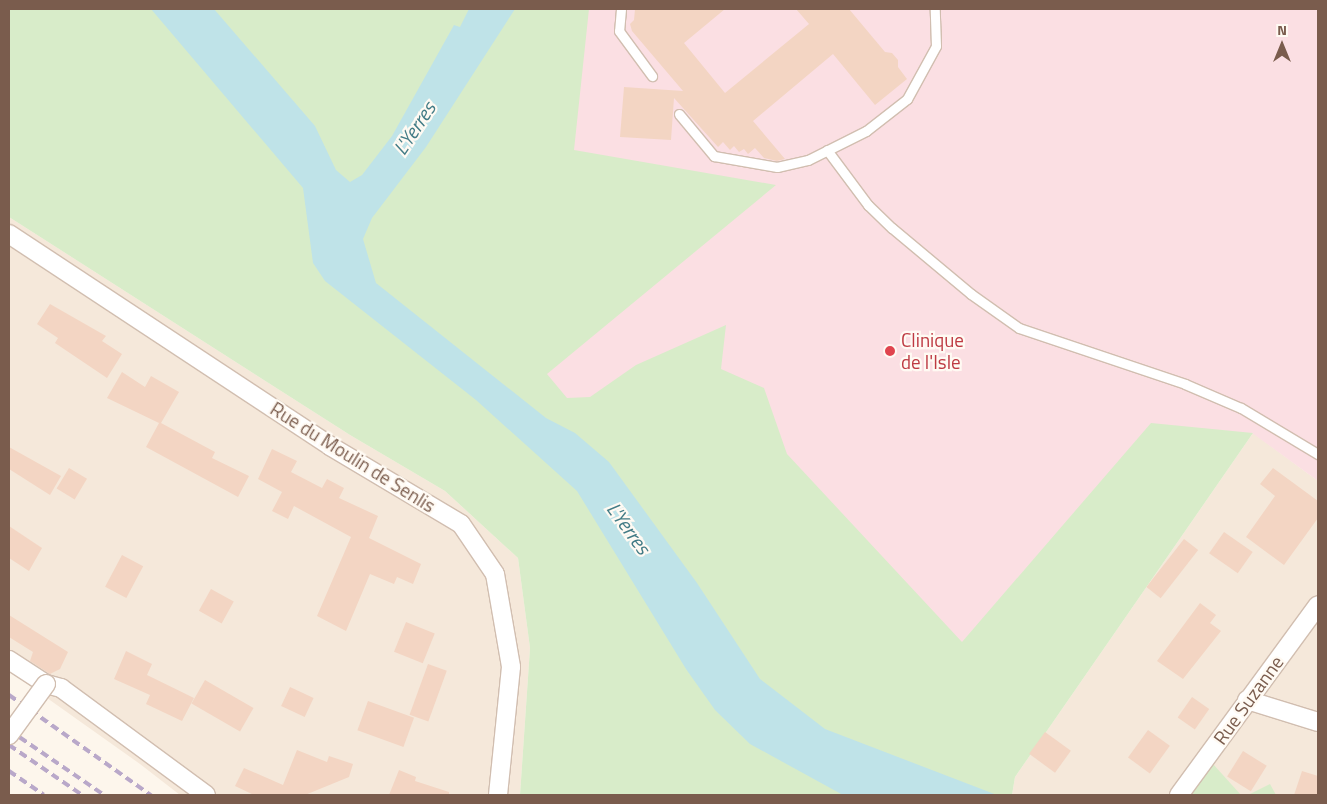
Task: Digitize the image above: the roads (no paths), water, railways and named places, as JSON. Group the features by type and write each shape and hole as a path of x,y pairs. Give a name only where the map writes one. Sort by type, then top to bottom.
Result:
{"street":[{"name":"Rue du Moulin de Senlis","path":"9,234 330,446 461,524 495,574 511,667 498,795"},
{"name":"Rue Suzanne","path":"1179,795 1318,605"},
{"path":"9,660 46,684 61,688 206,795"},
{"path":"9,735 46,684"},
{"path":"1247,700 1318,722"}],"lane":[{"path":"621,9 619,31 652,76"},
{"path":"679,114 714,156 777,167 793,166 866,131 907,100 936,46 935,9"},
{"path":"827,150 868,205 892,228 971,294 1020,328 1185,384 1241,408 1318,454"}],"water":[{"name":"L'Yerres","path":"151,9 214,9 315,126 336,170 350,182 362,175 392,136 454,25 460,27 469,9 515,9 426,147 372,218 363,239 376,283 546,418 575,433 609,462 697,583 760,679 825,729 997,795 843,795 750,744 715,710 686,669 577,491 476,400 325,281 313,263 303,188"}],"railway":[{"path":"9,695 151,795"},
{"path":"9,730 104,795"},
{"path":"9,745 82,795"},
{"path":"9,771 44,795"}],"place":[{"name":"Clinique de l'Isle","path":"890,351"}]}
